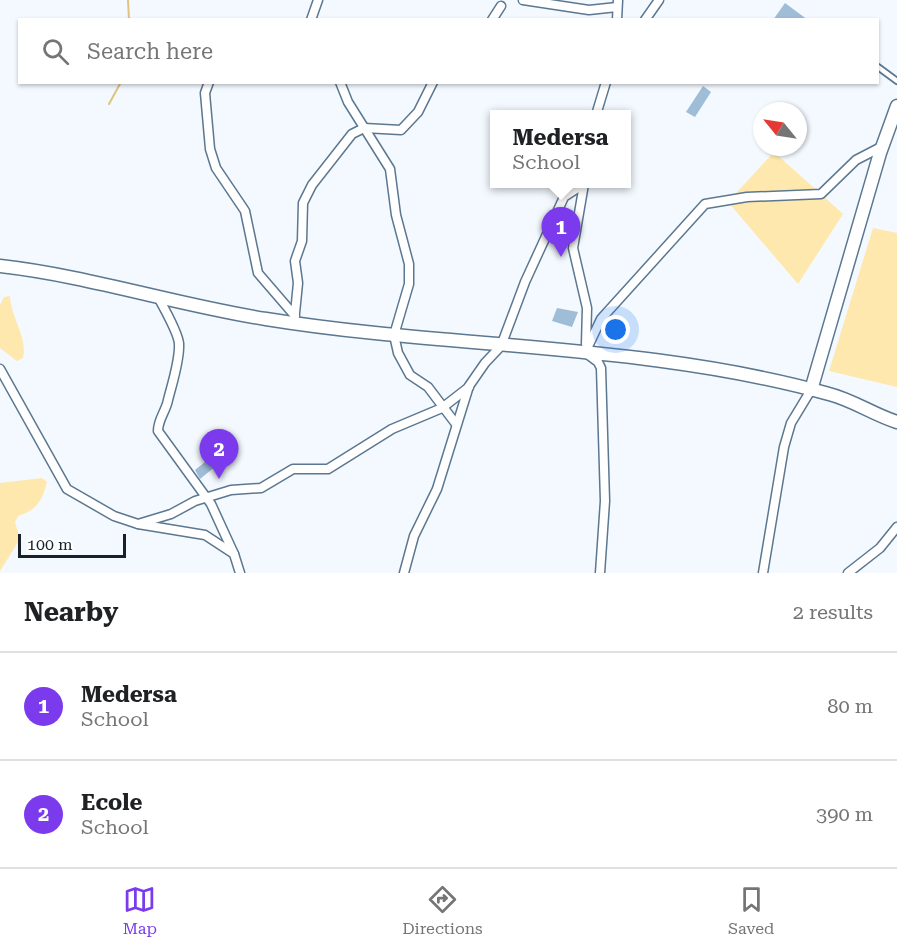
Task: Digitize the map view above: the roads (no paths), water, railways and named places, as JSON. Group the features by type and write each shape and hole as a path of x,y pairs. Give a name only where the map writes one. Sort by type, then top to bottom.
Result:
{"street":[{"path":"311,18 312,0"},
{"path":"311,18 318,0"},
{"path":"523,0 589,10 618,3 617,18"},
{"path":"646,18 659,0"},
{"path":"493,18 501,6"},
{"path":"207,84 205,93 210,149 216,168 245,211 258,273 296,318"},
{"path":"341,84 364,128 390,169 396,215 409,264 409,284 394,335 398,353 410,375 428,387 445,406 456,424"},
{"path":"296,318 298,283 295,261 302,241 303,203 312,185 352,134 364,128 401,129 418,112 432,84"},
{"path":"597,110 605,84"},
{"path":"763,573 784,447 791,423 811,390 883,146 897,106"},
{"path":"585,353 601,319 705,204 747,197 821,194 856,160 883,146"},
{"path":"138,524 171,514 206,497 231,490 261,488 293,469 328,469 392,429 445,406 469,386 485,363 501,346 525,282 564,197 577,188"},
{"path":"583,188 573,248 587,308 585,353"},
{"path":"0,266 158,297 394,335 585,353 709,368 832,394 876,415 897,422"},
{"path":"158,297 169,315 171,328 179,345 168,402 158,430 206,497 234,554 240,573"},
{"path":"585,353 598,362 601,368 605,501 600,573"},
{"path":"0,369 67,489 103,511 138,524 205,535 234,554"},
{"path":"404,573 414,536 437,489 469,386"},
{"path":"848,573 880,548 897,527"}],"lane":[{"path":"879,68 897,81"}],"waterway":[{"path":"128,0 129,18"},
{"path":"109,104 120,84"}],"place":[{"name":"Medersa","path":"561,257"},
{"name":"Ecole","path":"219,479"}]}
